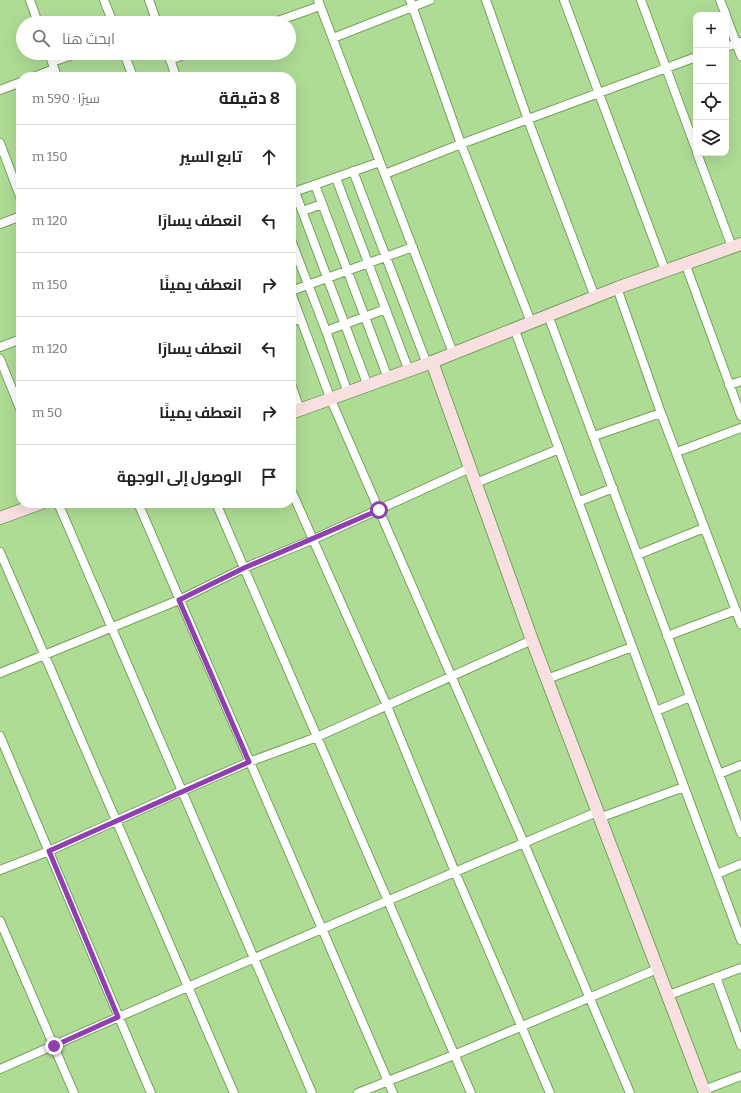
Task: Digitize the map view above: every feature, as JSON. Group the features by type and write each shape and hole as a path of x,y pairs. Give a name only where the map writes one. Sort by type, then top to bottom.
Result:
{"street":[{"path":"30,0 36,16"},
{"path":"104,0 110,16"},
{"path":"149,0 155,16"},
{"path":"333,38 411,3 430,0"},
{"path":"486,0 528,120 595,297"},
{"path":"564,0 665,270"},
{"path":"641,0 693,141"},
{"path":"720,0 725,12"},
{"path":"288,16 319,3 453,353"},
{"path":"411,3 461,144 531,322"},
{"path":"729,21 739,42 741,56"},
{"path":"729,46 739,42"},
{"path":"385,174 461,144 693,58"},
{"path":"51,60 55,70 69,60"},
{"path":"126,60 130,72"},
{"path":"170,60 174,72"},
{"path":"0,90 16,84"},
{"path":"0,143 16,186"},
{"path":"296,412 429,363 617,288 737,245 698,156"},
{"path":"296,192 380,162"},
{"path":"353,172 476,482 532,640 705,1091 741,1076"},
{"path":"336,178 409,370"},
{"path":"315,185 388,378"},
{"path":"296,198 303,211 344,325 368,386"},
{"path":"303,211 322,204"},
{"path":"0,224 16,218"},
{"path":"296,290 413,247"},
{"path":"296,252 348,393"},
{"path":"685,263 741,416"},
{"path":"617,288 661,413 741,624"},
{"path":"296,307 330,400 524,843 630,1093"},
{"path":"326,331 386,309"},
{"path":"548,315 741,832"},
{"path":"296,320 300,319"},
{"path":"514,328 580,501 632,647 741,940"},
{"path":"0,347 16,341"},
{"path":"0,359 16,399"},
{"path":"729,385 741,381"},
{"path":"594,436 661,413"},
{"path":"677,452 741,428"},
{"path":"476,482 559,449"},
{"path":"0,673 179,600 244,568 314,539 470,468"},
{"path":"580,501 613,488"},
{"path":"296,501 387,706 455,872 550,1093"},
{"path":"0,518 27,508"},
{"path":"60,508 312,1093"},
{"path":"140,508 321,930 393,1093"},
{"path":"218,508 386,900 471,1093"},
{"path":"637,555 704,528"},
{"path":"0,552 234,1093"},
{"path":"667,636 736,610"},
{"path":"0,870 49,851 182,790 249,762 317,737 532,640"},
{"path":"547,679 632,647"},
{"path":"656,711 690,697"},
{"path":"0,736 151,1093"},
{"path":"719,774 741,765"},
{"path":"0,1069 189,986 254,960 386,900 524,843 598,815 684,787"},
{"path":"717,874 741,864"},
{"path":"0,921 74,1093"},
{"path":"668,995 741,968"},
{"path":"358,1093 454,1055 657,969"},
{"path":"716,977 741,1045"}],"route":[{"path":"54,1046 118,1017 49,851 182,790 249,762 179,600 244,568 379,510"}]}
